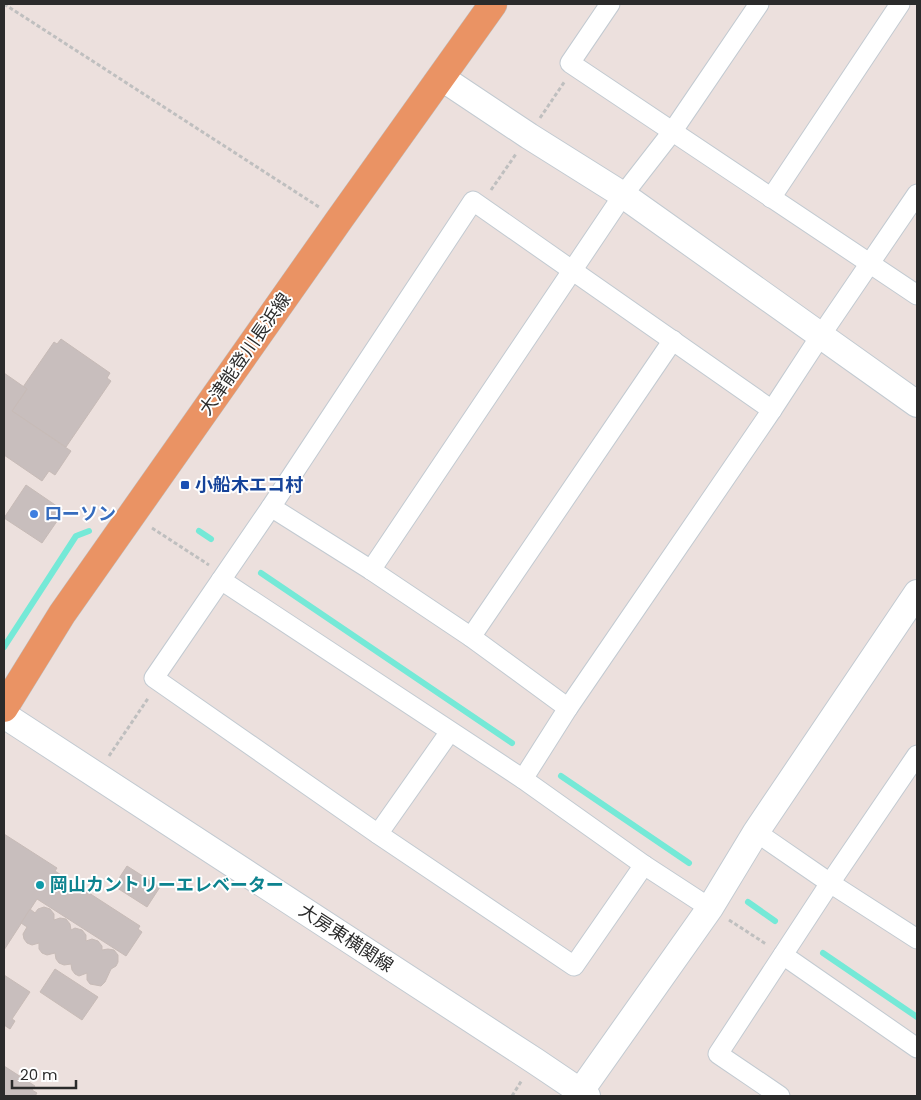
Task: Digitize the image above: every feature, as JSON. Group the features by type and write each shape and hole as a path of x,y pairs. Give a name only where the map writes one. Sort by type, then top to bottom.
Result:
{"main road":[{"name":"大津能登川長浜線","path":"4,708 62,614 339,220 494,4"}],"street":[{"path":"610,4 570,63 917,296"},
{"path":"371,570 623,195 672,132 759,4"},
{"path":"771,198 900,4"},
{"path":"442,78 528,136 623,195 917,404"},
{"path":"522,780 568,708 917,194"},
{"path":"644,865 574,966 378,834 154,678 474,201 772,410"},
{"path":"471,637 673,340"},
{"path":"270,507 371,570 471,637 568,708"},
{"path":"222,577 710,908"},
{"path":"583,1094 710,908 756,832 917,593"},
{"name":"大房東横関線","path":"4,715 527,1055 583,1094"},
{"path":"378,834 450,732"},
{"path":"780,1096 718,1054 830,883 917,755"},
{"path":"756,832 830,883 917,939"},
{"path":"783,955 917,1048"}],"path":[{"path":"4,4 339,220"},
{"path":"480,206 574,66"},
{"path":"152,528 222,577"},
{"path":"109,756 159,682"},
{"path":"710,908 783,955"}],"building":[{"path":"61,339 110,373 107,378 111,381 66,447 12,411 27,389 23,387 54,342 57,344"},
{"path":"4,373 27,389 12,411 71,451 55,475 49,471 42,481 4,455"},
{"name":"ローソン","path":"26,485 64,511 42,543 4,518"},
{"name":"岡山カントリーエレベーター","path":"4,834 57,868 55,871 140,926 138,929 142,932 126,956 37,899 4,950"},
{"path":"127,866 160,887 147,907 114,886"},
{"path":"44,907 50,909 54,914 54,920 66,919 70,924 71,930 75,928 82,930 86,935 86,941 92,939 98,941 102,946 102,950 114,950 118,955 116,966 111,969 101,986 90,984 87,980 87,973 79,976 75,974 71,964 64,965 59,963 55,953 47,955 42,953 39,949 39,943 32,945 24,939 23,934 27,927 21,923 30,909 35,913 38,909"},
{"path":"55,969 98,997 82,1020 40,992"},
{"path":"4,975 30,992 12,1019 15,1021 10,1029 4,1025"},
{"path":"4,1066 35,1086 32,1090 37,1093 35,1096 4,1096"}],"waterway":[{"path":"4,647 76,536 89,531"},
{"path":"199,531 211,539"},
{"path":"261,573 512,743"},
{"path":"561,776 689,863"},
{"path":"748,902 775,921"},
{"path":"823,953 917,1017"}],"place":[{"name":"小船木エコ村","path":"185,485"},
{"name":"ローソン","path":"34,514"},
{"name":"岡山カントリーエレベーター","path":"40,885"}]}
